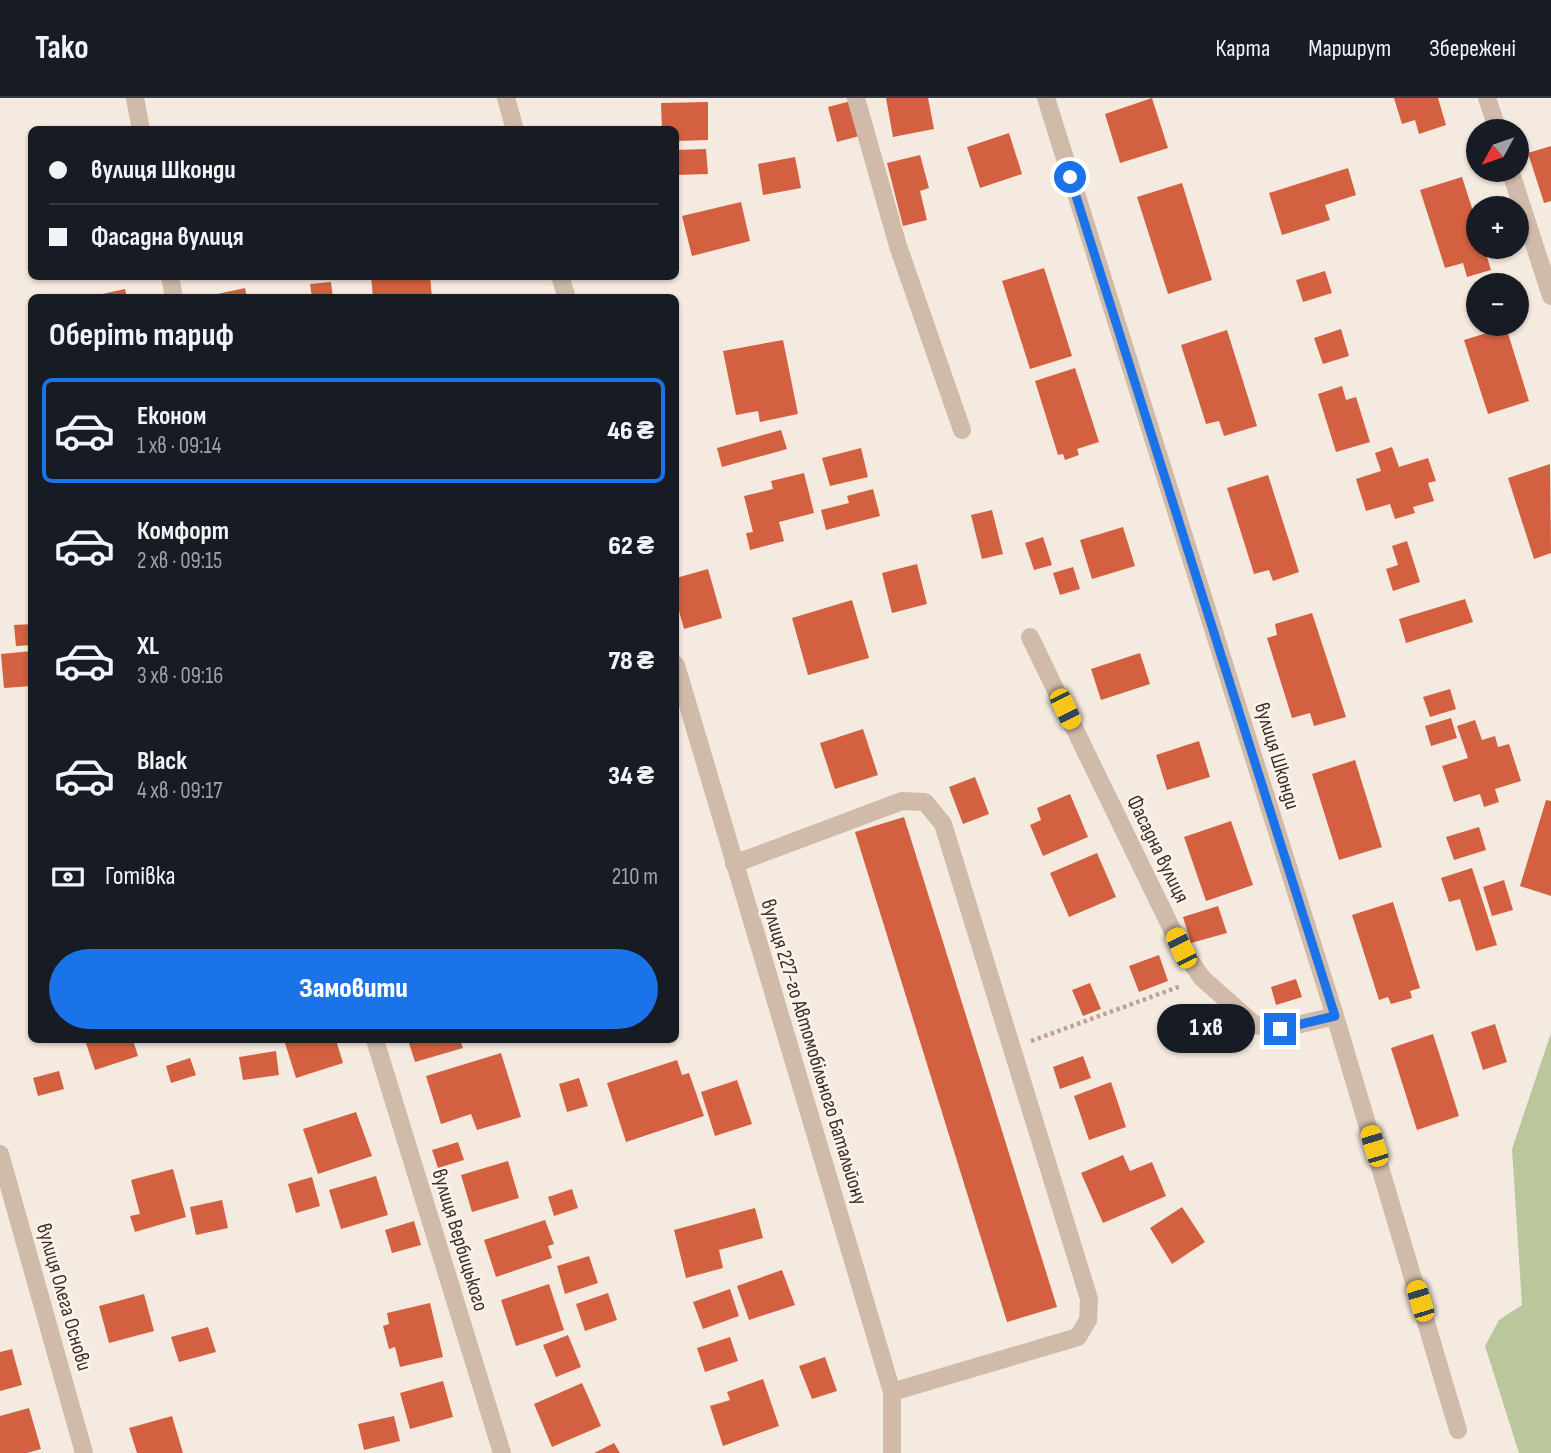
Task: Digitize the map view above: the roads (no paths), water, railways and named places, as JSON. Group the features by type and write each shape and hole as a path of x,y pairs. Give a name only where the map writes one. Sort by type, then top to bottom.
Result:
{"street":[{"path":"135,98 140,126"},
{"path":"506,98 514,126"},
{"path":"856,98 898,246 962,430"},
{"name":"вулиця Шконди","path":"1046,98 1335,1016 1458,1430"},
{"path":"1487,98 1494,119"},
{"path":"1514,182 1551,296"},
{"name":"Фасадна вулиця","path":"1030,637 1181,948 1202,978 1255,1025 1280,1029 1335,1016"},
{"name":"вулиця 227-го Автомобільного Батальйону","path":"679,675 892,1392 892,1453"},
{"path":"734,864 902,801 926,802 943,824 1089,1299 1088,1320 1078,1337 892,1392"},
{"name":"вулиця Вербицького","path":"376,1043 502,1453"},
{"name":"вулиця Олега Основи","path":"0,1154 84,1453"}]}
